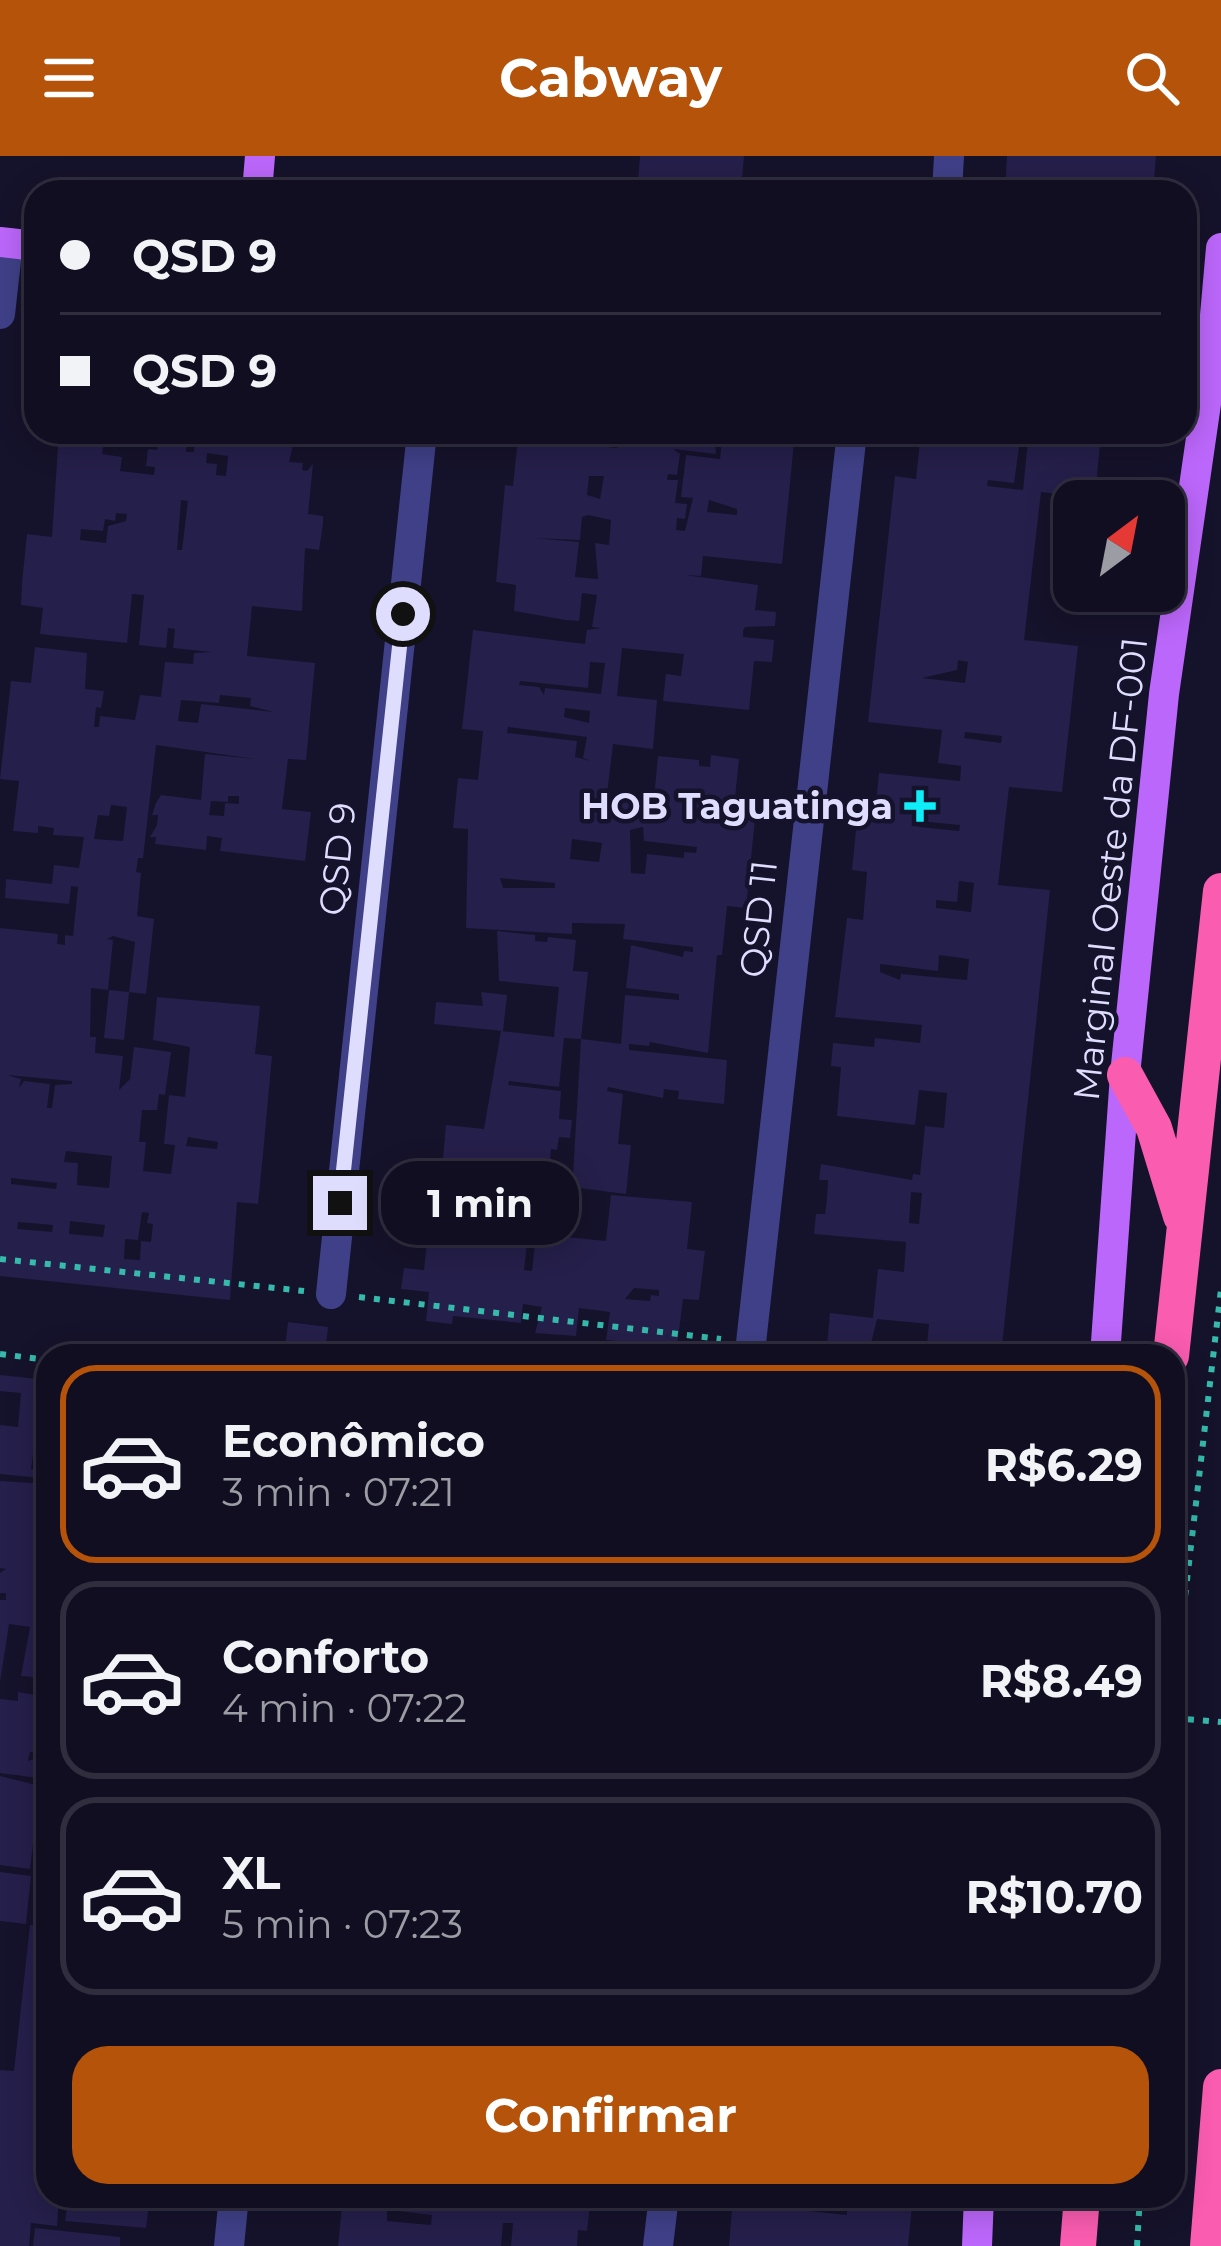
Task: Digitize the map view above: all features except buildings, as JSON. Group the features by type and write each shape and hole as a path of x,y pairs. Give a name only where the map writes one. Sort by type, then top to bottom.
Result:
{"highway":[{"path":"1173,1344 1221,891"},
{"path":"1126,1075 1154,1129 1185,1230"},
{"path":"1208,2246 1221,2087"},
{"path":"1078,2246 1081,2208"}],"main road":[{"name":"Marginal Oeste da DF-001","path":"1197,442 1221,248"},
{"name":"Marginal Oeste da DF-001","path":"1107,1344 1126,1075 1164,694 1197,444"},
{"path":"977,2246 979,2208"}],"street":[{"path":"0,314 15,244"},
{"name":"QSD 9","path":"331,1294 421,444"},
{"name":"QSD 11","path":"751,1342 850,444"},
{"path":"229,2246 233,2208"},
{"path":"658,2246 663,2208"}],"path":[{"path":"0,1259 769,1344"},
{"path":"1185,1597 1221,1289"},
{"path":"0,1354 36,1358"},
{"path":"1185,1719 1221,1722"},
{"path":"1137,2246 1140,2208"}],"place":[{"name":"HOB Taguatinga","path":"920,806"}],"route":[{"path":"340,1203 403,614"}]}
